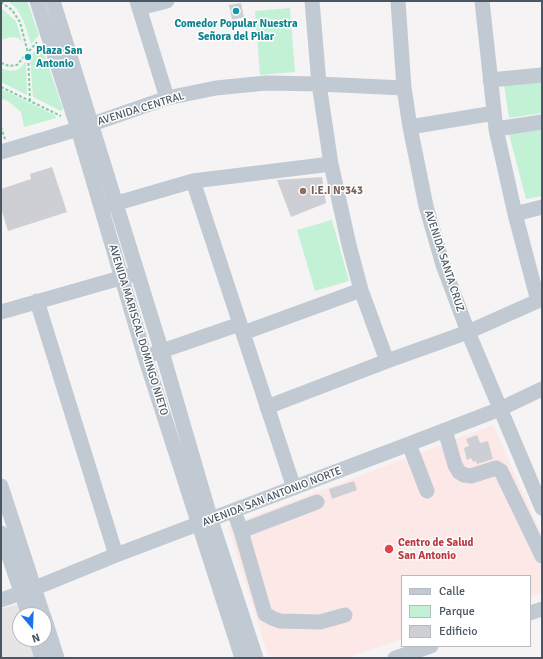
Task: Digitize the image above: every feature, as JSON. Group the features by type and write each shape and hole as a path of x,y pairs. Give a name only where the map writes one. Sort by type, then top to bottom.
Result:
{"street":[{"name":"AVENIDA MARISCAL DOMINGO NIETO","path":"37,1 116,204 162,352 205,522 242,658"},
{"name":"AVENIDA MARISCAL DOMINGO NIETO","path":"53,1 85,126 101,209 145,357 256,658"},
{"path":"167,1 138,4 167,98"},
{"path":"312,1 319,84 331,164 348,245 361,290 388,361"},
{"name":"AVENIDA SANTA CRUZ","path":"398,1 404,88 410,127 426,206 443,265 468,332 542,508"},
{"path":"267,407 468,332 540,300 515,214 496,128 482,1"},
{"path":"490,80 542,75"},
{"name":"AVENIDA CENTRAL","path":"1,152 85,126 167,98 216,88 266,83 404,88"},
{"path":"410,127 494,113"},
{"path":"496,128 542,122"},
{"path":"101,209 193,181 331,164"},
{"path":"193,181 294,488"},
{"path":"515,214 542,207"},
{"path":"112,244 127,240"},
{"path":"1,312 137,273"},
{"path":"145,357 242,329 361,290"},
{"path":"37,301 116,555"},
{"name":"AVENIDA SAN ANTONIO NORTE","path":"1,600 445,430 542,389"},
{"path":"445,430 455,465 464,475 471,476 496,468 501,471 542,556"},
{"path":"409,444 427,491"},
{"path":"1,486 28,590 29,607"},
{"path":"241,531 317,502"},
{"path":"234,511 265,614 280,621 320,622 345,615"},
{"path":"1,532 28,590 38,607"},
{"path":"531,613 542,609"},
{"path":"52,642 57,658"},
{"path":"39,647 42,658"},
{"path":"395,658 428,647"}],"path":[{"path":"1,2 12,10 20,22 28,53 30,101"},
{"path":"1,63 9,66 17,64 37,42"},
{"path":"1,87 66,118"},
{"path":"1,127 5,140 1,141"}],"shaded area":[{"name":"Centro de Salud San Antonio","path":"493,425 542,535 542,592 531,596 531,575 401,575 401,639 346,658 269,658 228,526"},
{"path":"18,604 21,607 12,607 12,647 39,647 42,658 1,658 1,609"}],"green space":[{"path":"8,1 27,1 39,35 31,44 24,22 17,9"},
{"path":"1,8 16,21 22,41 18,38 10,37 1,40"},
{"path":"290,8 295,72 260,75 255,11"},
{"path":"42,47 63,109 61,111 33,97 30,56"},
{"path":"26,61 27,95 1,82 1,68 10,71 17,70"},
{"path":"542,80 542,113 509,118 504,85"},
{"path":"1,89 55,115 56,118 24,127 21,112 8,101 1,99"},
{"path":"542,122 542,196 526,199 507,127"},
{"path":"332,220 349,281 315,291 297,230"}],"building":[{"name":"Comedor Popular Nuestra Señora del Pilar","path":"241,3 244,17 232,20 229,5"},
{"path":"52,167 67,212 8,231 1,208 1,189 31,179 30,174"},
{"name":"I.E.I N°343","path":"322,177 326,203 291,217 277,180"},
{"path":"477,435 480,443 488,441 493,459 477,464 476,461 473,462 471,458 467,460 464,448 469,446 466,439"},
{"path":"354,481 357,490 332,499 329,489"}],"place":[{"name":"Comedor Popular Nuestra Señora del Pilar","path":"236,11"},
{"name":"Plaza San Antonio","path":"28,57"},
{"name":"I.E.I N°343","path":"303,191"},
{"name":"Centro de Salud San Antonio","path":"389,549"}]}
